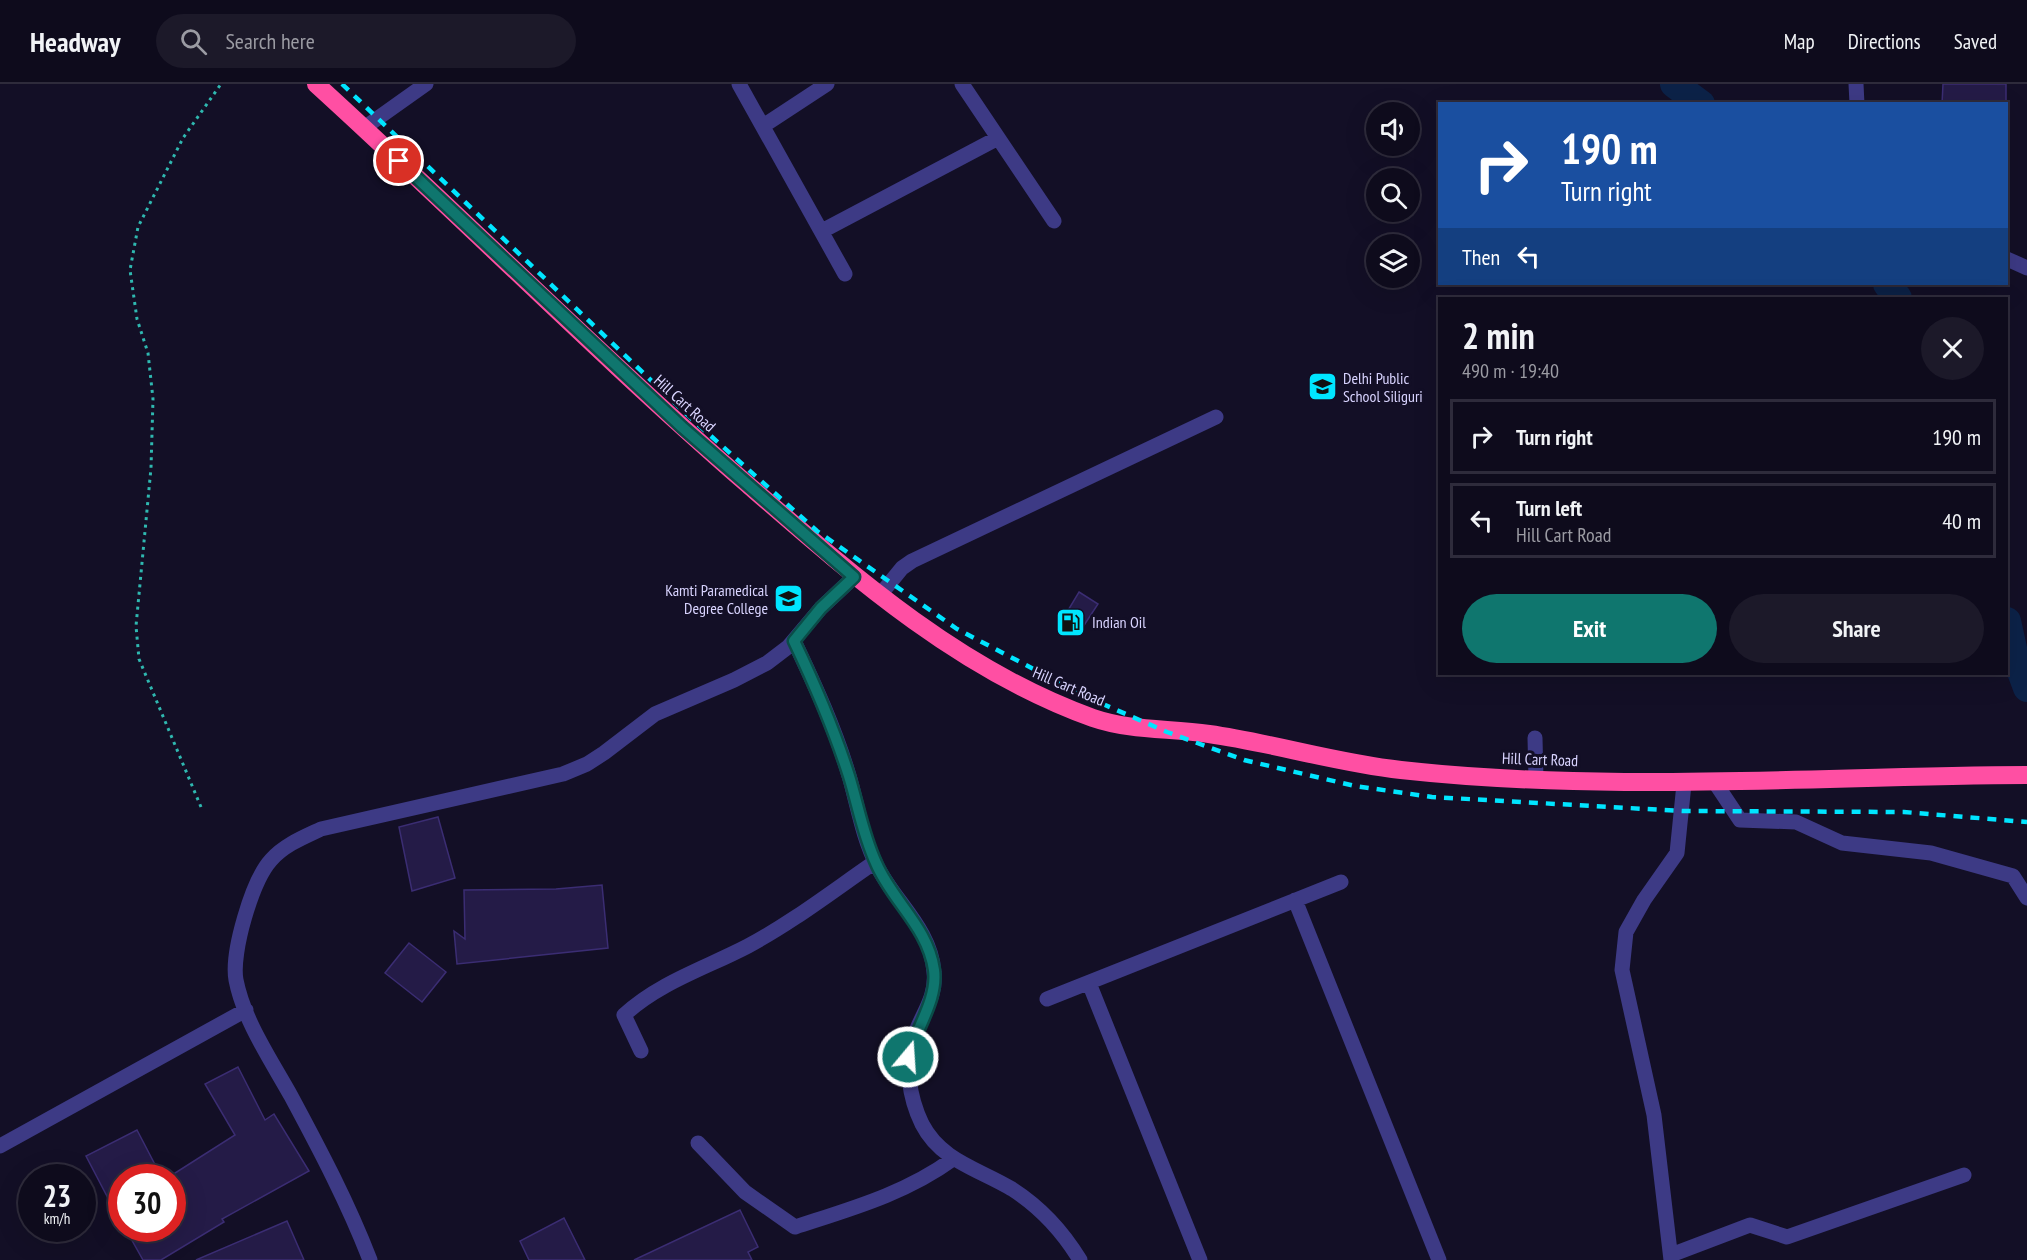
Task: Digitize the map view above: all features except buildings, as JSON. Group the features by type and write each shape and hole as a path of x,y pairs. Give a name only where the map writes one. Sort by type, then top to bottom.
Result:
{"highway":[{"name":"Hill Cart Road","path":"316,84 673,419 854,577 981,665 1068,708 1122,726 1208,734 1334,761 1401,770 1536,779 1684,784 2021,775"}],"street":[{"path":"364,128 426,84"},
{"path":"739,84 845,274"},
{"path":"763,126 827,84"},
{"path":"962,84 1054,220"},
{"path":"1856,84 1857,102"},
{"path":"822,231 999,138"},
{"path":"2008,258 2027,268"},
{"path":"880,595 902,568 912,561 1216,417"},
{"path":"370,1260 334,1176 246,1010 237,982 234,963 237,943 258,882 270,860 301,838 321,829 563,774 587,764 655,714 767,663 794,641 821,608 854,577"},
{"path":"794,641 835,734 875,862 918,927 930,952 934,971 934,990 914,1036 908,1057 909,1077 922,1124 933,1141 953,1159 1012,1189 1033,1204 1053,1223 1080,1260"},
{"path":"1535,738 1536,779"},
{"path":"1684,784 1677,853 1644,900 1626,932 1622,970 1654,1115 1671,1258 1750,1225 1787,1237 1964,1175"},
{"path":"1716,784 1740,820 1796,822 1842,843 1931,853 2013,876 2027,898"},
{"path":"641,1051 624,1015 641,999 750,944 875,862"},
{"path":"1047,999 1341,882"},
{"path":"1295,900 1439,1260"},
{"path":"1089,983 1200,1260"},
{"path":"0,1146 246,1010"},
{"path":"698,1143 745,1192 795,1227 887,1197 932,1174 953,1159"}],"path":[{"path":"201,807 139,659 136,626 151,468 153,399 148,353 137,319 130,270 138,227 183,138 221,84"}],"waterway":[{"path":"1674,84 1698,102"},
{"path":"1888,285 1897,297"},
{"path":"2008,626 2014,653 2027,688"}],"railway":[{"path":"342,84 683,411 817,531 957,629 1089,698 1167,732 1244,760 1355,786 1432,797 1682,811 1904,812 2027,822"}],"place":[{"name":"Delhi Public School Siliguri","path":"1322,387"},
{"name":"Kamti Paramedical Degree College","path":"789,599"},
{"name":"Indian Oil","path":"1071,622"}],"route":[{"path":"399,161 682,427 854,577 821,608 794,641 835,734 870,850 877,866 922,934 930,952 934,971 934,990 914,1036 908,1057"}]}
